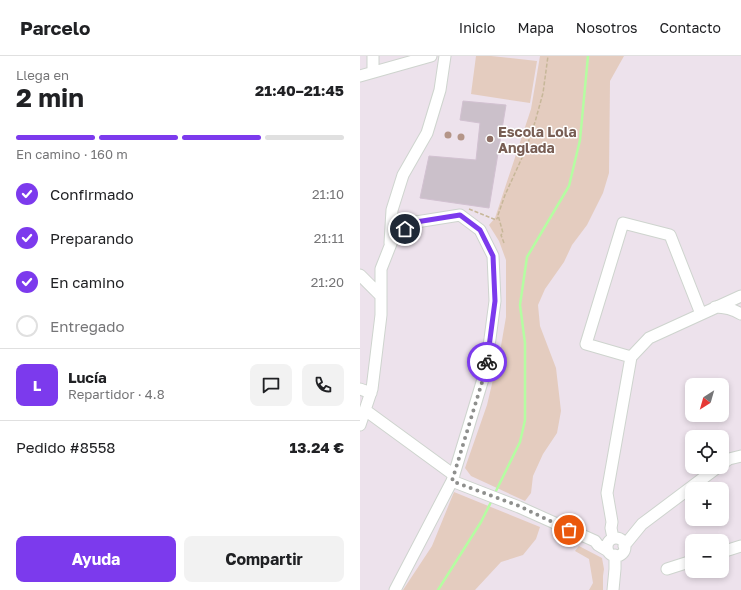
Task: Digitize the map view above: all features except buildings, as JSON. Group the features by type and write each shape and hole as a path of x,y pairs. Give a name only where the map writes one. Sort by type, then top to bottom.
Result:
{"street":[{"path":"373,56 373,72"},
{"path":"360,76 431,56"},
{"path":"389,248 392,210 403,176 427,133 440,90 445,56"},
{"path":"360,424 371,393 381,315 381,269 394,236 416,222 462,211 480,230 493,256 495,301 486,369 453,478 396,590"},
{"path":"631,357 586,344 623,223 670,235 700,314"},
{"path":"360,275 381,296"},
{"path":"613,590 615,544 611,528 612,522 607,493 631,357 649,338 741,296"},
{"path":"741,296 739,306 741,310"},
{"path":"715,307 730,309 741,314"},
{"path":"360,389 371,393"},
{"path":"365,410 453,478 467,487 519,506 595,541 598,546 615,544 709,474"},
{"path":"729,459 741,456"},
{"path":"729,550 741,546"},
{"path":"667,569 685,563"}],"path":[{"path":"462,211 496,220 505,195 526,149 535,122 543,94 548,56"},
{"path":"498,215 503,233 501,235 504,243"}],"shaded area":[{"path":"476,56 491,56 537,61 530,103 471,94"},
{"path":"540,56 624,56 610,81 609,173 603,193 587,225 572,245 564,262 545,289 538,305 540,326 556,368 561,411 557,433 543,454 533,476 531,493 525,501 471,476 465,468 487,405 501,346 506,317 506,260 499,241 489,225 495,218 531,109"},
{"path":"454,492 540,527 536,539 523,555 501,562 475,590 403,590 432,546"},
{"path":"579,546 602,558 604,569 603,590 589,590 593,583 589,559 575,551"}],"waterway":[{"path":"494,495 520,442 525,420 525,343 520,305 527,257 569,186 580,140 588,56"},
{"path":"438,590 481,522 492,500"}],"way so far":[{"path":"487,362 452,481 519,506 569,530"}],"place":[{"name":"Escola Lola Anglada","path":"490,139"}],"route":[{"path":"405,229 416,222 460,215 480,230 493,256 495,301 487,362"}]}
